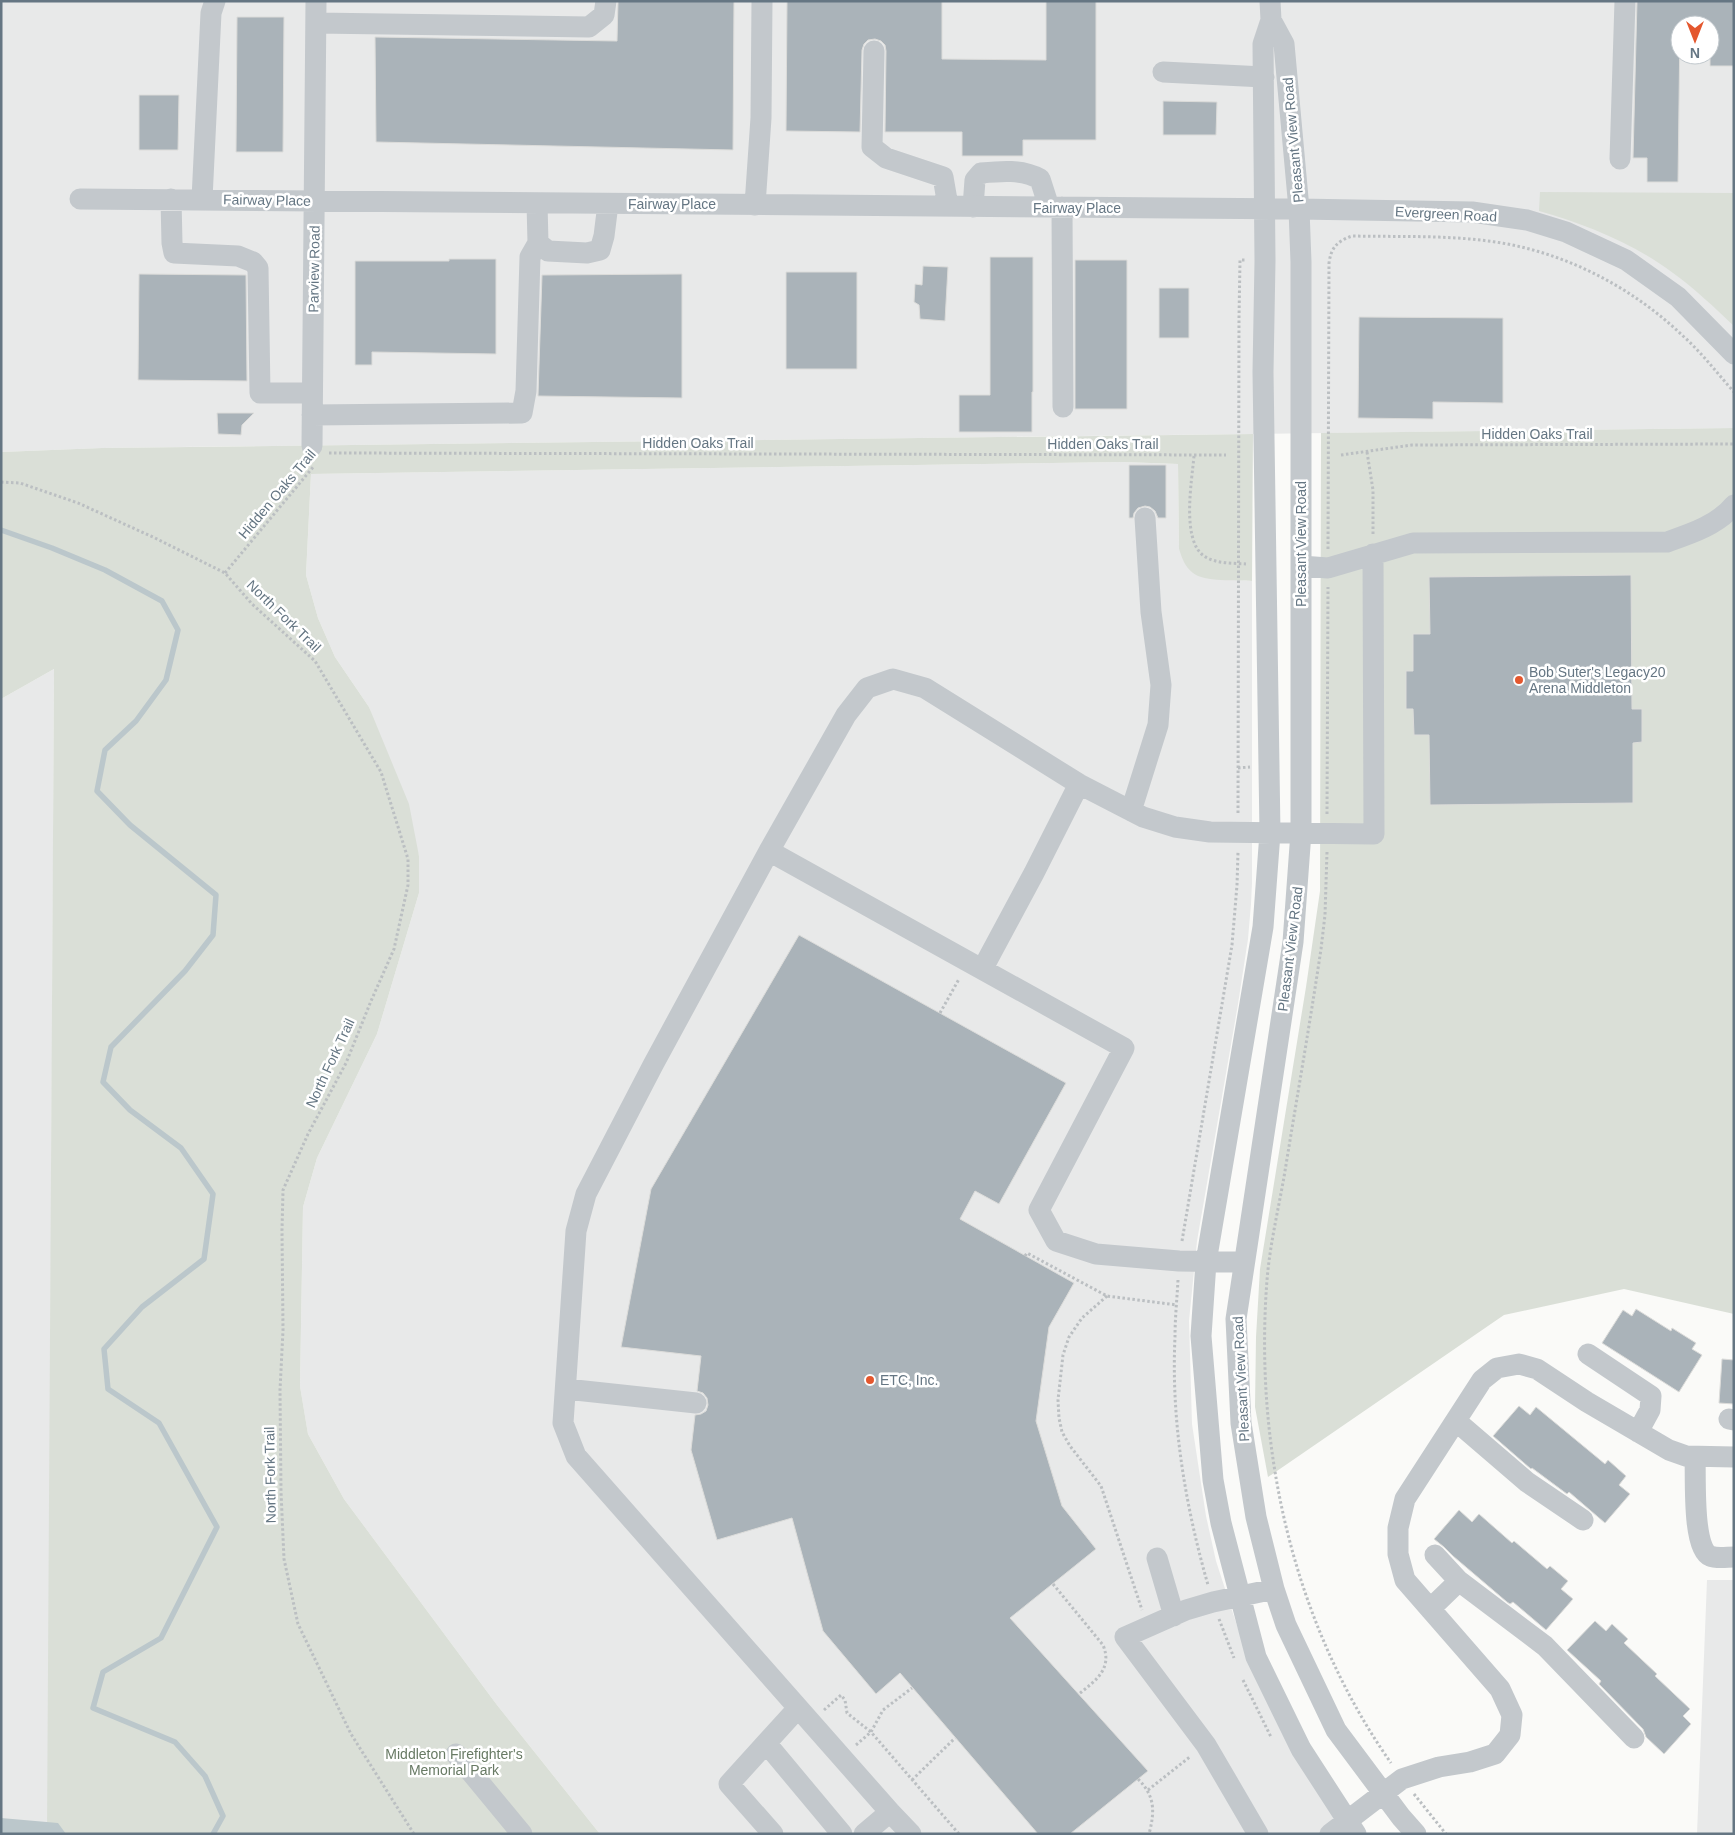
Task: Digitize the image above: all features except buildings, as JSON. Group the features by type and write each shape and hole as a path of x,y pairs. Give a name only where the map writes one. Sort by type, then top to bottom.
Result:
{"street":[{"path":"202,200 210,14 215,1"},
{"name":"Parview Road","path":"316,1 312,415 319,453"},
{"path":"316,23 589,28 604,15 606,1"},
{"path":"755,205 761,118 762,1"},
{"path":"1620,159 1625,1"},
{"name":"Pleasant View Road","path":"1270,11 1263,44 1265,209 1263,372 1270,833 1263,927 1206,1262 1201,1336 1213,1480 1221,1523 1256,1657 1301,1749 1352,1827"},
{"name":"Pleasant View Road","path":"1270,11 1284,44 1299,209 1301,262 1301,832 1293,942 1236,1319 1241,1423 1256,1517 1274,1589 1286,1625 1336,1730 1416,1834"},
{"path":"874,51 872,147 886,158 943,177 948,206"},
{"path":"1163,72 1264,77"},
{"path":"973,207 975,180 981,173 998,171 1030,173 1040,179 1056,207 1063,407"},
{"name":"Fairway Place","path":"80,199 1265,209"},
{"path":"171,200 174,253 238,256 253,262 258,268 260,393 312,393"},
{"path":"312,415 522,413 526,392 530,257 538,243 537,203"},
{"path":"538,243 548,251 587,253 600,250 604,236 608,204"},
{"name":"Evergreen Road","path":"1265,209 1472,212 1528,220 1566,232 1626,260 1678,297 1734,354"},
{"path":"1301,566 1328,568 1413,542 1667,542 1697,531 1728,512 1734,505"},
{"path":"1130,810 1158,725 1161,685 1151,612 1145,518"},
{"path":"911,1834 576,1456 563,1423 576,1232 586,1194 653,1064 769,851 846,716 867,688 893,679 925,688 1079,784 1143,817 1175,827 1210,832 1374,834 1374,554"},
{"path":"976,965 1034,873 1079,784"},
{"path":"769,851 1124,1048 1039,1210 1056,1241 1096,1254 1206,1262 1244,1262"},
{"path":"1588,1354 1651,1396 1650,1410 1638,1432"},
{"path":"1330,1834 1352,1827 1384,1794 1402,1779 1439,1767 1470,1762 1495,1754 1510,1735 1512,1715 1500,1689 1405,1580 1398,1554 1398,1528 1405,1499 1482,1380 1497,1368 1519,1364 1537,1370 1669,1450 1686,1456 1734,1457"},
{"path":"566,1388 696,1403"},
{"path":"1456,1421 1526,1482 1583,1520"},
{"path":"1696,1457 1698,1534 1702,1547 1704,1552 1710,1556 1734,1557"},
{"path":"1435,1555 1459,1581 1545,1646 1634,1738"},
{"path":"1157,1558 1174,1616"},
{"path":"1430,1609 1459,1581"},
{"path":"1258,1834 1206,1745 1125,1637 1186,1610 1213,1602 1274,1589"},
{"path":"773,1834 729,1784 766,1743 804,1715"},
{"path":"766,1743 842,1834"},
{"path":"456,1754 522,1834"},
{"path":"864,1834 890,1812"}],"path":[{"path":"1446,1834 1402,1779 1369,1730 1338,1672 1308,1600 1289,1538 1275,1476 1265,1388 1264,1345 1268,1278 1326,907 1329,263 1331,252 1335,245 1343,239 1352,236 1462,238 1521,247 1581,268 1628,293 1665,320 1698,350 1734,392"},
{"name":"Hidden Oaks Trail","path":"1341,455 1412,445 1734,444"},
{"path":"1367,452 1372,490 1374,554"},
{"name":"Hidden Oaks Trail","path":"225,573 319,453 1226,455"},
{"path":"1194,456 1190,519 1196,546 1204,556 1213,560 1266,565"},
{"name":"North Fork Trail","path":"1,482 20,483 78,503 155,538 225,573 252,604 315,661 381,772 408,859 408,885 394,948 346,1063 308,1134 283,1190 281,1492 284,1559 298,1624 350,1734 414,1834"},
{"path":"940,1013 976,965"},
{"path":"1025,1256 1027,1253 1107,1296 1177,1305"},
{"path":"1107,1296 1082,1318 1069,1337 1063,1354 1058,1400 1059,1418 1062,1432 1070,1446 1101,1486 1142,1610"},
{"path":"1053,1584 1103,1645 1106,1653 1105,1667 1100,1676 1078,1694"},
{"path":"842,1757 871,1732 883,1710 912,1688"},
{"path":"804,1715 841,1695 845,1700 846,1712 871,1732 959,1834"},
{"path":"912,1780 955,1738"},
{"path":"1148,1790 1206,1745"},
{"path":"1138,1779 1148,1790 1152,1805 1152,1821 1149,1834"}],"shaded area":[{"path":"1,1 1734,1 1734,428 102,448 1,452"},
{"path":"1123,462 1178,464 1179,549 1206,578 1252,581 1251,904 1248,939 1238,1004 1197,1241 1189,1321 1192,1424 1206,1516 1216,1561 1242,1641 1346,1834 600,1834 497,1705 344,1499 308,1434 300,1386 303,1207 317,1158 377,1034 419,893 419,856 369,707 335,657 318,618 306,575 311,474"},
{"path":"54,669 48,1834 1,1834 1,699"},
{"path":"1707,1580 1734,1580 1734,1834 1697,1834"},
{"path":"1,1818 58,1823 66,1834 1,1834"}],"green space":[{"path":"1540,192 1734,193 1734,326 1689,285 1642,253 1592,229 1539,211"},
{"path":"1734,428 1734,1314 1624,1289 1504,1315 1268,1477 1255,1407 1256,1337 1260,1269 1320,891 1321,433"},
{"name":"Middleton Firefighter's Memorial Park","path":"1253,434 1252,581 1205,578 1190,571 1186,565 1179,549 1178,464 1123,462 311,474 306,575 318,618 335,657 369,707 409,804 419,856 419,893 377,1034 317,1158 303,1207 300,1386 308,1434 344,1499 497,1705 600,1834 47,1834 54,669 1,699 1,452 102,448"}],"waterway":[{"path":"1,530 52,548 105,570 162,601 178,630 166,680 136,721 105,750 97,791 130,825 216,895 213,935 185,971 111,1047 103,1082 130,1110 181,1148 213,1194 204,1259 142,1307 104,1349 108,1389 159,1423 217,1527 161,1638 103,1672 93,1708 175,1742 205,1776 223,1816 213,1834"}],"place":[{"name":"Bob Suter's Legacy20 Arena Middleton","path":"1519,680"},
{"name":"ETC, Inc.","path":"870,1380"}]}
